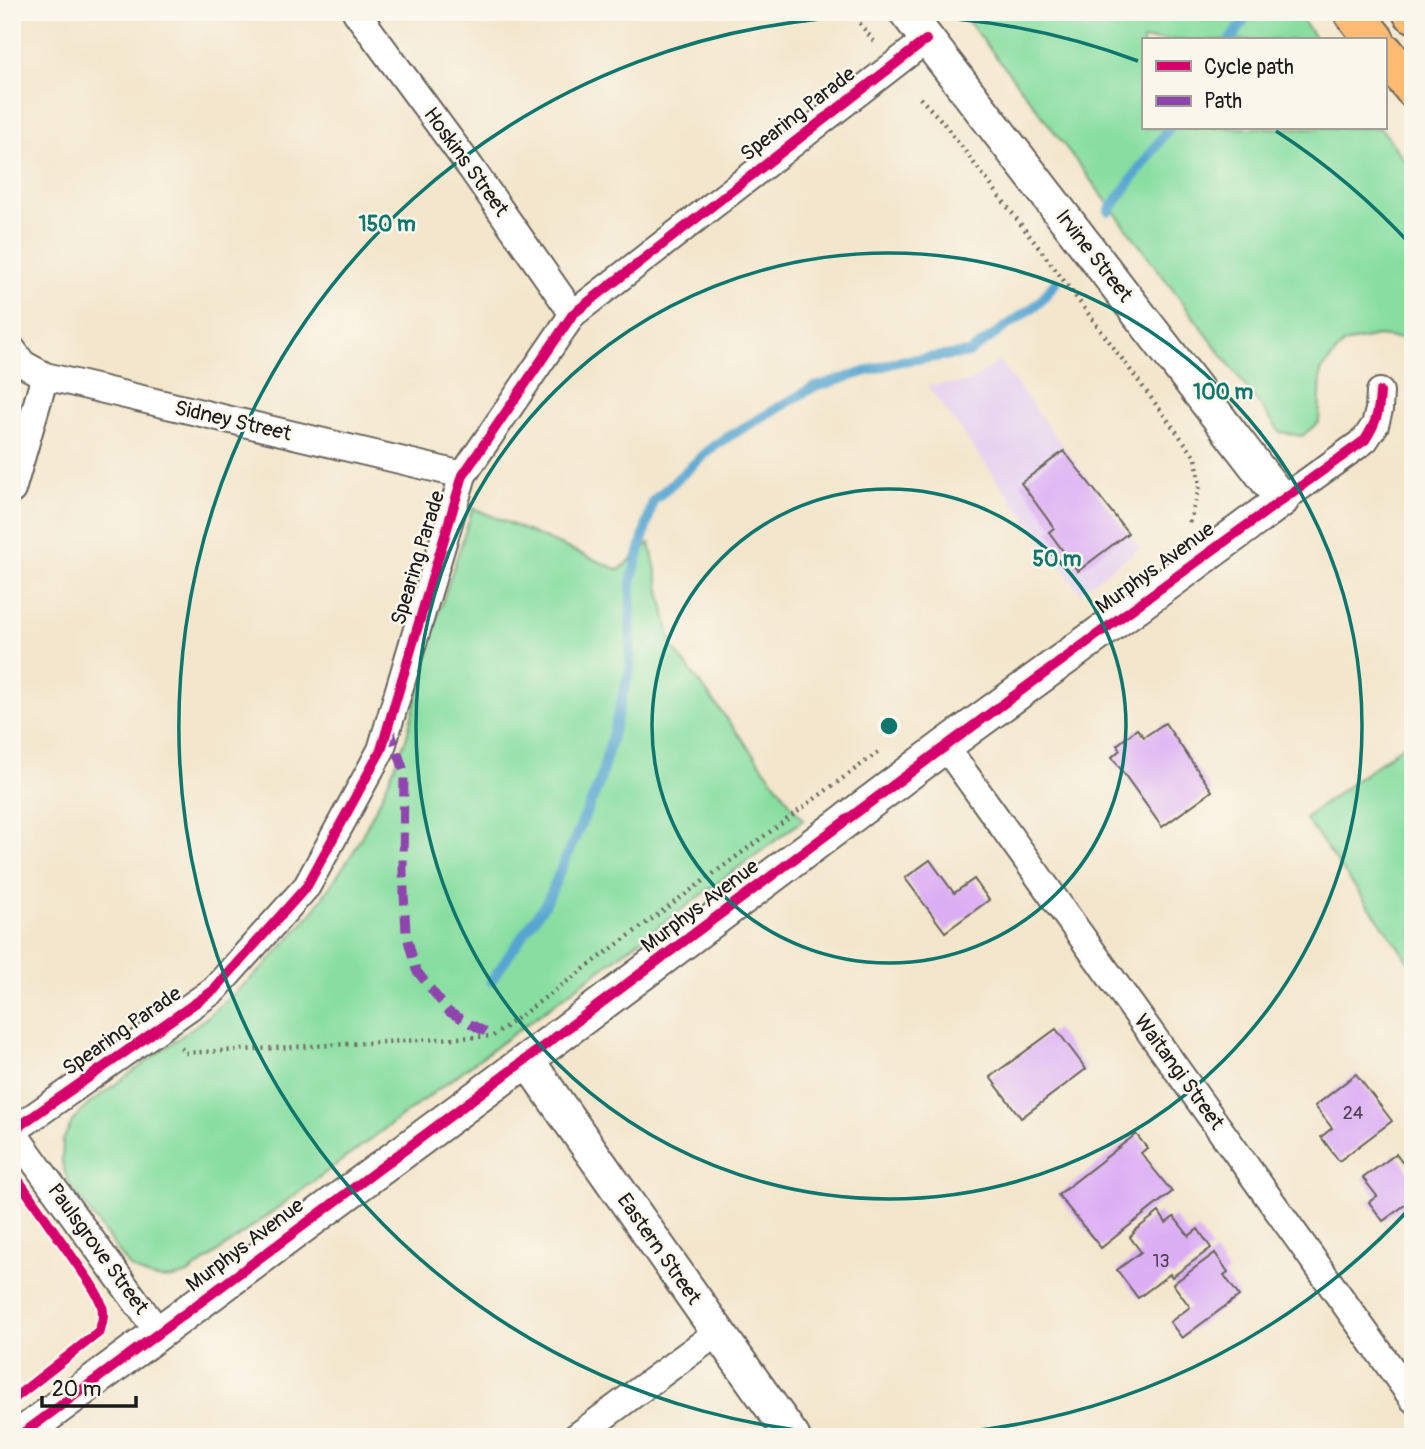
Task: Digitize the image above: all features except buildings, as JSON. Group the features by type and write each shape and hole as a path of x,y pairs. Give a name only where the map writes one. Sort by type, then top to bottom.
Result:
{"highway":[{"path":"1353,12 1373,38"},
{"path":"1386,54 1413,89"}],"street":[{"name":"Hoskins Street","path":"356,12 471,168 573,314"},
{"name":"Irvine Street","path":"906,12 1282,500"},
{"name":"Spearing Parade","path":"13,1131 214,990 307,886 381,750 463,475 573,314 926,40"},
{"name":"Sidney Street","path":"12,349 23,363 45,376 463,475"},
{"path":"12,490 45,376"},
{"name":"Murphys Avenue","path":"18,1437 945,746 1365,440 1380,410 1380,392"},
{"name":"Waitangi Street","path":"945,746 1413,1399"},
{"name":"Eastern Street","path":"527,1060 793,1437"},
{"name":"Paulsgrove Street","path":"13,1131 159,1334"},
{"path":"576,1437 718,1332"}],"path":[{"path":"851,12 876,44"},
{"path":"920,98 941,120 1196,458 1200,486 1187,530"},
{"path":"165,1025 185,1053 493,1036 887,746"}],"shaded area":[{"path":"999,361 1140,548 1080,592 927,385 968,383"}],"green space":[{"path":"961,12 1296,12 1316,38 1142,38 1142,130 1382,130 1413,172 1413,345 1407,339 1378,336 1344,343 1321,371 1319,422 1302,436 1280,432"},
{"path":"473,508 619,570 650,543 672,646 803,820 188,1274 164,1279 144,1274 129,1266 68,1182 62,1162 63,1140 73,1120 90,1103 206,1018 264,967 312,913 354,851 381,798 406,739 437,618"},
{"path":"1413,738 1413,967 1305,818"}],"waterway":[{"path":"1231,38 1246,18"},
{"path":"1109,211 1168,130"},
{"path":"491,981 547,901 599,784 630,669 631,582 653,501 716,444 812,388 900,361 969,353 1039,303 1056,282"}],"marked path":[{"path":"389,727 404,771 403,871 406,933 416,970 449,1012 493,1036"}],"cycle path":[{"path":"12,1131 214,990 307,886 381,750 463,475 573,314 926,40"},
{"path":"18,1437 858,811 1365,440 1376,418 1380,392"},
{"path":"12,1171 89,1281 103,1311 99,1332 12,1400"}]}
